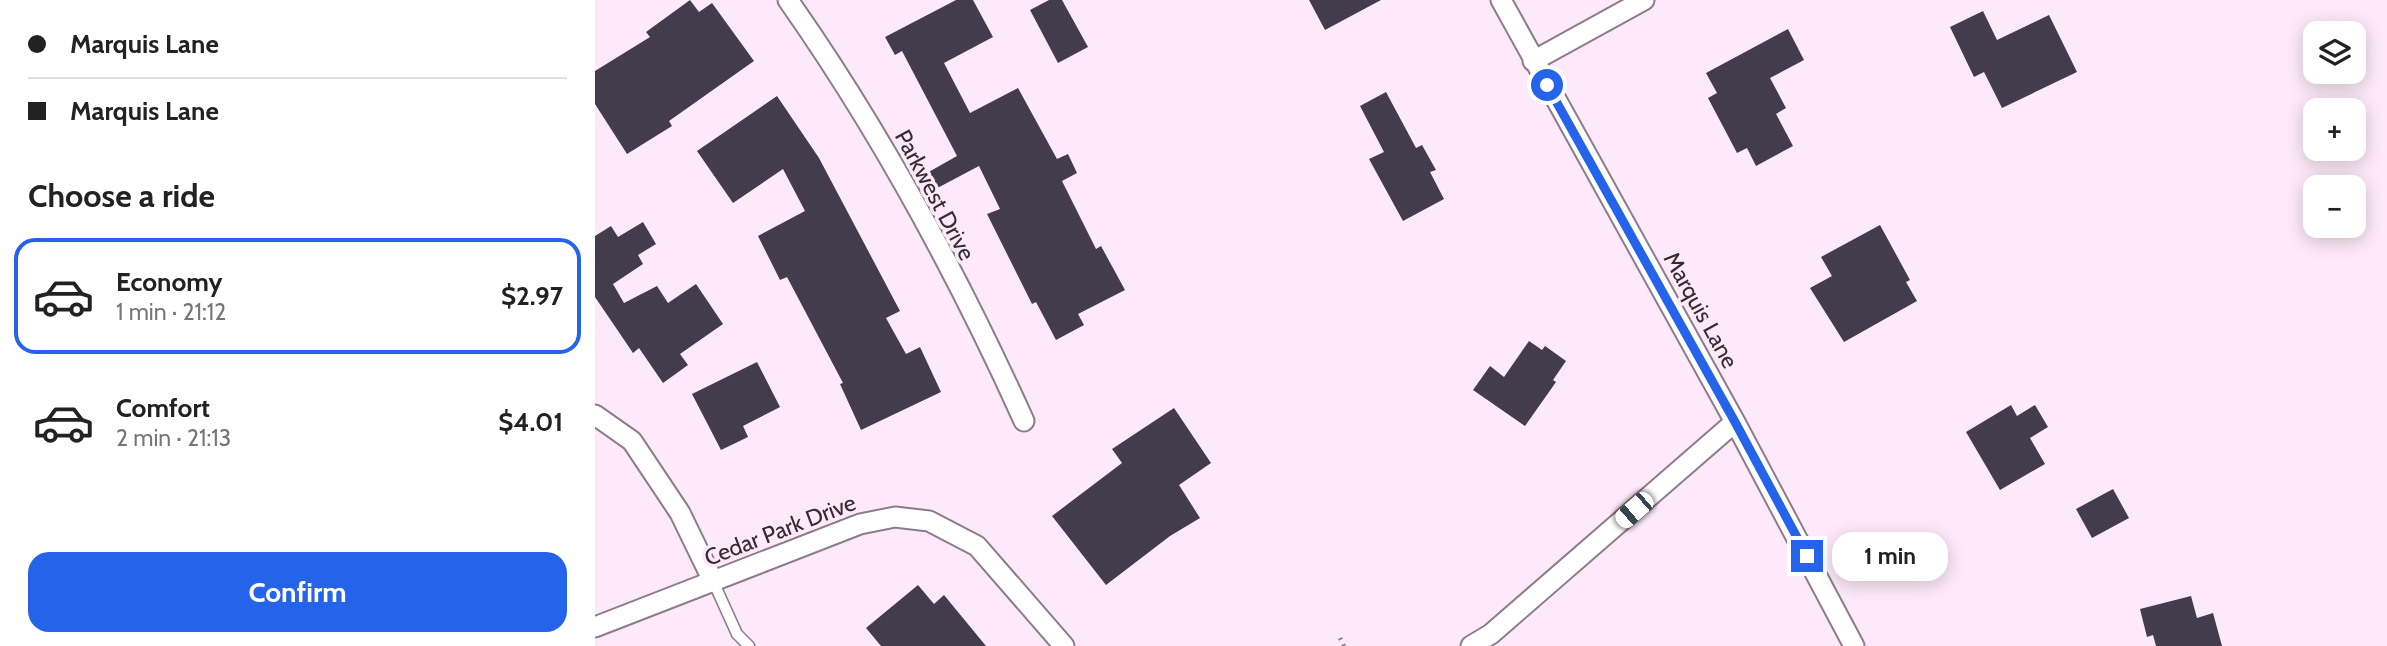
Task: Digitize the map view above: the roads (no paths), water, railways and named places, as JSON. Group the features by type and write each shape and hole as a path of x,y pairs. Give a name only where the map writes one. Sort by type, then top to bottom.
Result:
{"street":[{"name":"Parkwest Drive","path":"788,0 825,53 882,146 997,361 1024,421"},
{"name":"Marquis Lane","path":"1501,0 1735,422 1854,646"},
{"path":"1533,61 1644,0"},
{"path":"595,415 632,441 680,513 713,581"},
{"path":"1471,646 1492,634 1735,422"},
{"name":"Cedar Park Drive","path":"595,627 860,524 895,517 929,521 977,546 1064,646"}],"lane":[{"path":"713,581 737,634 749,646"}]}
